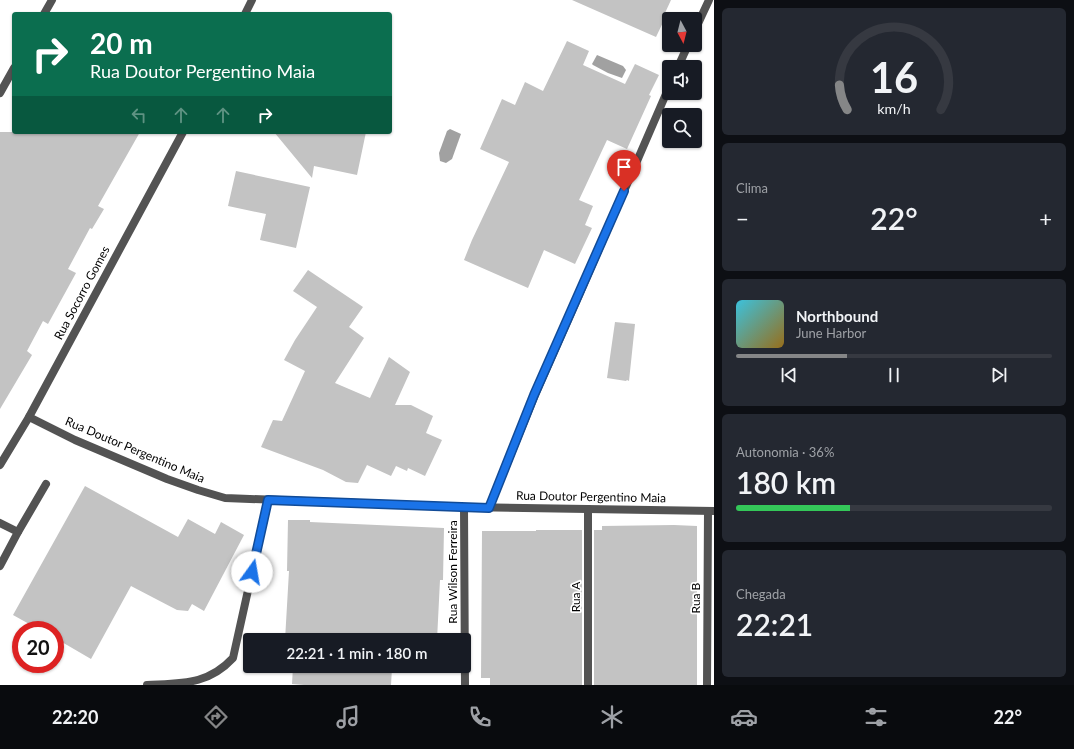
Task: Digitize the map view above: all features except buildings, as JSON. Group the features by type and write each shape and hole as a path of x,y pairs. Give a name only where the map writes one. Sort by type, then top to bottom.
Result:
{"street":[{"path":"45,12 52,0"},
{"path":"246,12 252,0"},
{"path":"702,15 709,0"},
{"path":"0,93 12,72"},
{"path":"489,508 534,395 584,286 663,100"},
{"name":"Rua Socorro Gomes","path":"0,465 29,417 182,134"},
{"name":"Rua Doutor Pergentino Maia","path":"29,417 75,440 167,479 225,498 464,508 711,511"},
{"path":"0,566 46,484"},
{"path":"147,685 188,683 208,678 224,668 233,658 268,500"},
{"name":"Rua Wilson Ferreira","path":"464,508 465,685"},
{"name":"Rua A","path":"588,509 588,685"},
{"name":"Rua B","path":"707,685 711,511"},
{"path":"0,523 18,532"}],"shaded area":[{"path":"597,55 623,66 626,70 622,78 593,65 592,64"},
{"path":"450,129 461,134 452,159 446,163 440,161 439,153 447,131"}],"route":[{"path":"252,572 268,500 489,508 534,395 624,191"}]}
